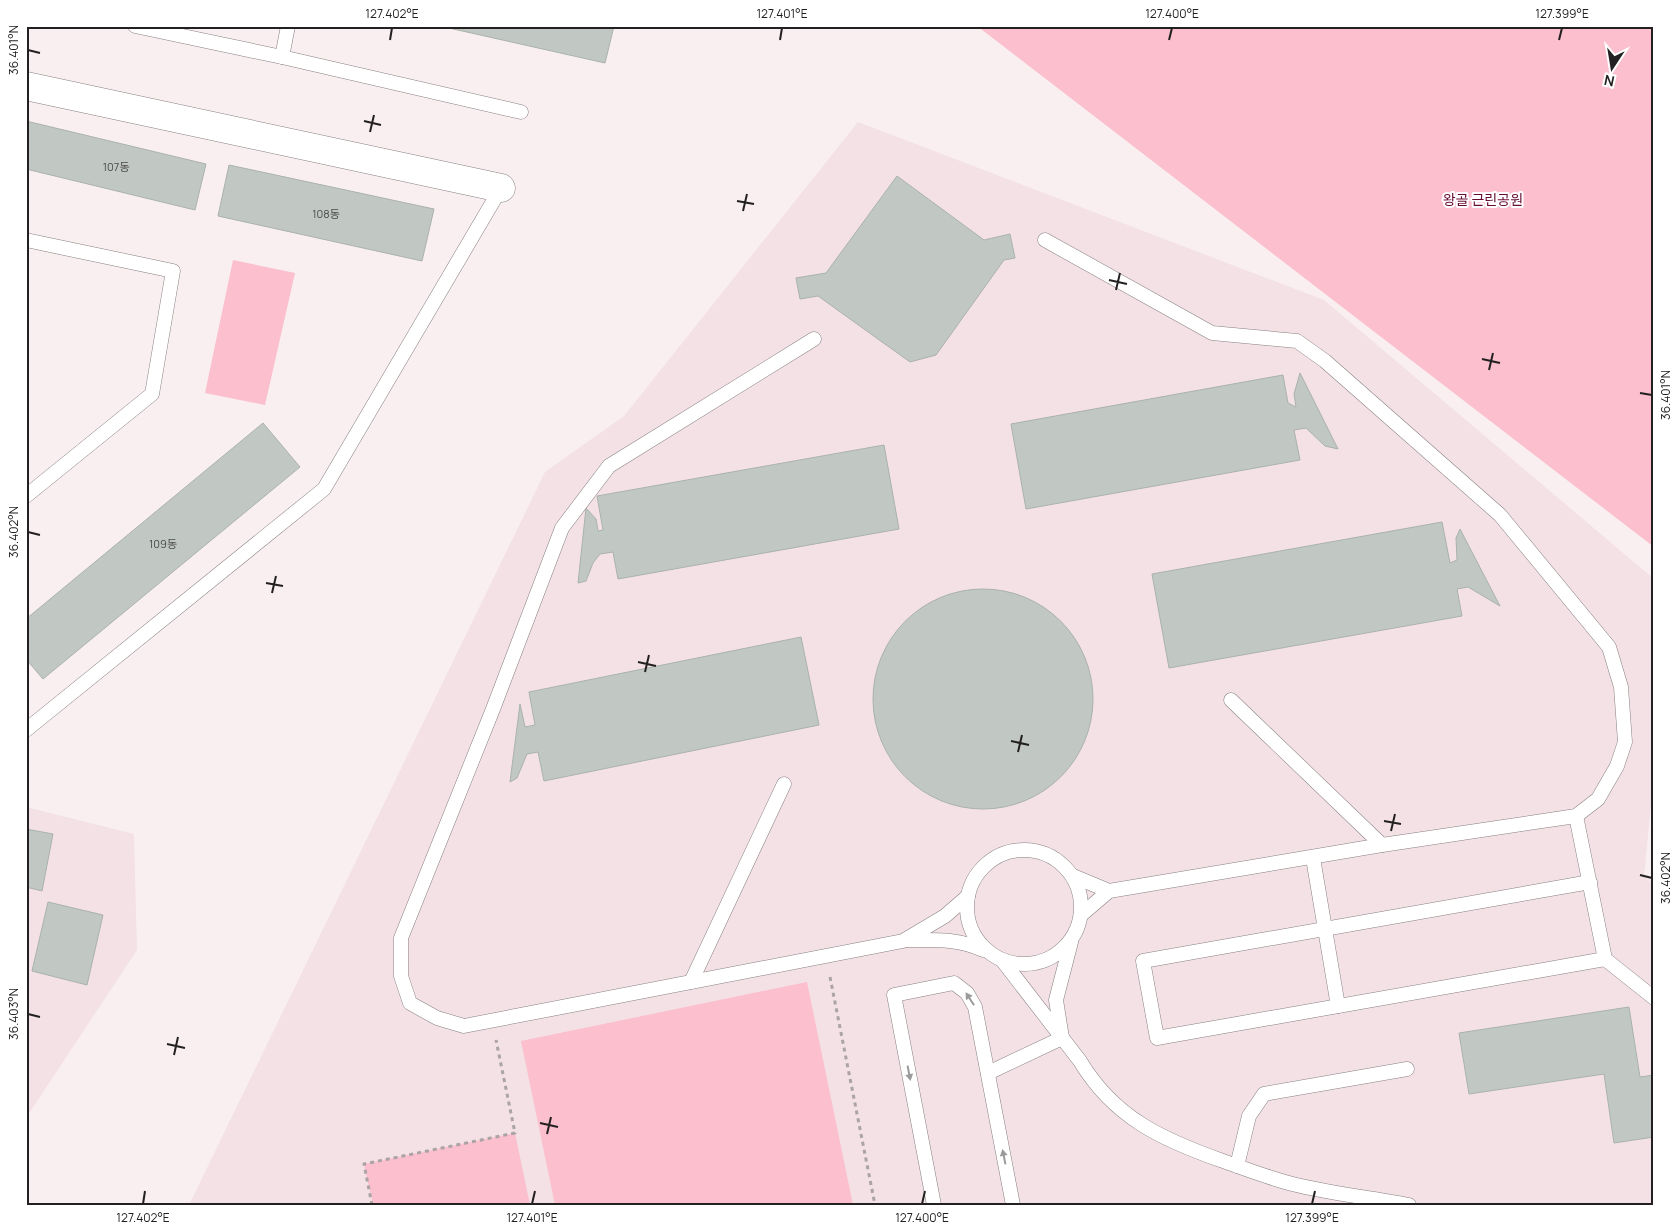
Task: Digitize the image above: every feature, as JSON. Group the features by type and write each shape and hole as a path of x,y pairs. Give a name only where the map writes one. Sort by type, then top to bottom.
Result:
{"street":[{"path":"26,86 501,188"}],"lane":[{"path":"135,26 282,57 521,112"},
{"path":"282,57 288,26"},
{"path":"26,730 324,489 501,188"},
{"path":"26,240 173,272 152,394 26,496"},
{"path":"1045,240 1212,333 1297,341 1325,361 1500,515 1609,647 1621,687 1625,742 1617,766 1598,799 1576,816 1382,845 1109,891 1081,915"},
{"path":"814,339 609,466 562,528 493,709 401,938 401,976 410,1003 437,1018 464,1026 903,940 948,940 968,943 996,957 1027,964 1040,962 1052,957 1072,939"},
{"path":"1231,700 1382,845"},
{"path":"691,982 784,784"},
{"path":"1576,816 1605,959 1654,998"},
{"path":"1062,1038 1056,1000 1072,939 1081,915 1079,889 1073,876 1064,866 1040,852 1013,851 988,862 972,883 966,910 973,935 996,957 1062,1038 1098,1086 1136,1122 1167,1140 1286,1183 1409,1205"},
{"path":"1313,858 1338,1006"},
{"path":"1073,876 1109,891"},
{"path":"1590,882 1143,961 1157,1038 1605,959"},
{"path":"903,940 946,916 968,896"},
{"path":"934,1205 894,995 954,983 967,993 975,1007 1013,1205"},
{"path":"988,1073 1062,1038"},
{"path":"1237,1166 1249,1116 1264,1094 1407,1069"}],"path":[{"path":"826,956 875,1205"},
{"path":"372,1205 364,1164 515,1133 492,1020"}],"shaded area":[{"path":"858,122 1324,300 1654,579 1654,774 1644,876 1654,884 1654,1205 189,1205 545,472 624,416"},
{"path":"26,807 134,834 137,950 26,1118"}],"green space":[{"name":"왕골 근린공원","path":"977,26 1654,26 1654,547"},
{"path":"233,260 295,273 265,405 205,393"},
{"path":"807,982 853,1205 555,1205 521,1041"},
{"path":"515,1133 530,1205 373,1205 364,1164"}],"building":[{"path":"440,26 614,26 605,63"},
{"path":"26,121 206,164 195,210 26,169"},
{"path":"229,165 434,209 422,261 218,216"},
{"path":"897,176 984,240 1010,234 1015,258 1004,260 936,355 910,362 818,296 800,299 796,278 826,273"},
{"path":"1300,373 1338,449 1325,446 1306,428 1294,430 1300,460 1026,509 1011,424 1283,375 1288,403 1296,407 1294,394"},
{"path":"263,423 300,467 43,679 26,659 26,619"},
{"path":"884,445 899,529 618,579 613,552 600,554 593,563 586,581 578,583 586,508 596,519 598,531 603,530 597,496"},
{"path":"1442,522 1450,563 1457,560 1456,538 1460,529 1500,606 1468,587 1457,589 1462,616 1169,668 1152,574"},
{"path":"983,589 1004,591 1035,602 1061,621 1080,647 1091,678 1093,699 1091,720 1080,751 1061,777 1035,796 1004,807 983,809 962,807 931,796 905,777 886,751 875,720 873,699 875,678 886,647 905,621 931,602 962,591"},
{"path":"801,637 819,725 544,781 538,752 527,754 517,778 510,782 520,704 525,727 535,725 529,692"},
{"path":"26,829 53,834 42,891 26,887"},
{"path":"48,902 103,915 87,985 32,971"},
{"path":"1629,1007 1640,1077 1654,1075 1654,1137 1614,1143 1604,1074 1469,1094 1459,1033"}]}
